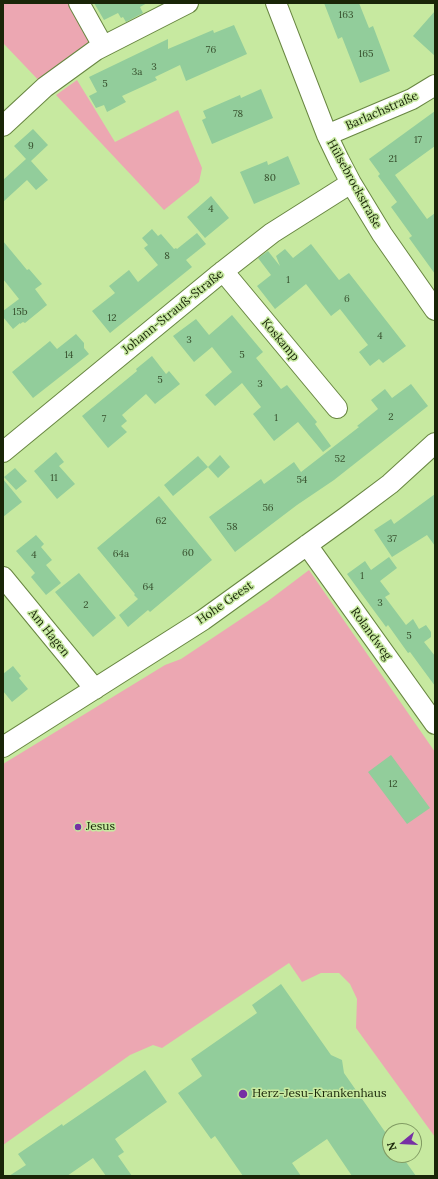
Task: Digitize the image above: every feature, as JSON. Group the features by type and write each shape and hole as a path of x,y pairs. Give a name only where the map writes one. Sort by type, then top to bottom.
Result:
{"street":[{"path":"79,3 103,46"},
{"name":"Hülsebrockstraße","path":"276,3 327,134 351,183 382,234 435,310"},
{"path":"3,126 45,87 103,46 179,5"},
{"name":"Barlachstraße","path":"327,134 412,99 435,85"},
{"name":"Johann-Strauß-Straße","path":"3,452 272,233 351,183"},
{"name":"Koskamp","path":"223,272 337,408"},
{"name":"Hohe Geest","path":"3,747 203,620 390,484 435,443"},
{"name":"Rolandweg","path":"307,545 435,724"},
{"name":"Am Hagen","path":"3,577 95,689"}],"shaded area":[{"path":"3,3 79,3 103,46 45,87 3,43"},
{"path":"77,80 115,142 178,110 202,168 199,182 164,210 56,95"},
{"path":"309,570 435,752 435,1137 356,1028 357,999 350,984 339,973 321,973 302,982 289,963 162,1048 153,1045 130,1055 3,1145 3,764 165,665 181,659 268,601"}],"building":[{"path":"94,3 147,3 140,7 143,13 126,22 118,13 104,20"},
{"path":"324,3 359,3 369,28 373,26 390,71 360,83 342,37 338,39"},
{"path":"435,11 435,56 413,36"},
{"path":"234,25 247,54 186,81 180,65 155,77 157,80 122,96 126,102 107,112 104,105 96,108 89,96 97,92 89,77 168,39 168,49 213,30 214,33"},
{"path":"261,89 273,118 212,144 202,120 206,118 203,111 240,95 241,98"},
{"path":"435,111 435,146 395,175 427,219 435,213 435,274 409,238 412,236 391,207 397,202 378,176 380,174 369,159"},
{"path":"33,129 48,145 31,161 48,180 36,190 27,180 3,202 3,180 26,159 14,146"},
{"path":"288,156 300,184 254,204 240,172 267,161 268,165"},
{"path":"211,196 229,218 205,238 187,217"},
{"path":"152,229 158,236 161,234 174,249 177,249 197,233 206,244 186,260 192,267 110,333 92,311 115,293 109,286 129,270 138,282 158,265 144,248 148,245 142,238"},
{"path":"3,241 27,270 29,269 42,284 35,289 47,305 25,323 20,323 13,329 3,317 3,311 19,299 3,279"},
{"path":"311,244 339,280 349,273 406,346 383,363 379,359 370,366 359,352 368,345 340,309 331,316 306,284 275,309 257,286 271,275 258,258 268,251 280,266 276,256 285,249 293,258"},
{"path":"232,315 263,352 256,358 281,389 287,385 317,422 315,424 331,446 323,452 298,422 274,441 253,414 261,407 242,383 215,406 205,395 232,372 212,347 194,362 173,336 196,319 209,335"},
{"path":"76,334 84,343 84,348 89,354 33,398 12,372 50,341 57,349"},
{"path":"152,356 166,374 169,371 180,384 155,404 146,394 122,415 127,421 121,426 127,432 108,448 82,416 137,371 136,369"},
{"path":"411,384 428,406 334,480 297,505 235,552 209,517 261,479 264,484 294,462 301,472 359,427 357,426 378,409 371,400 385,389 392,398"},
{"path":"56,452 64,462 59,466 75,484 57,499 34,471"},
{"path":"220,455 230,467 218,478 208,467"},
{"path":"198,456 208,467 173,496 164,485"},
{"path":"15,468 27,481 16,490 4,477"},
{"path":"3,479 22,502 3,517"},
{"path":"435,494 435,546 427,535 392,557 374,530 391,519 394,524"},
{"path":"159,496 212,560 150,612 148,610 128,627 119,615 138,599 97,548"},
{"path":"36,535 44,544 41,547 52,560 46,565 61,583 46,595 31,577 35,573 16,551"},
{"path":"389,557 397,568 380,581 390,594 385,597 406,625 413,619 419,629 426,625 431,632 431,637 424,642 435,656 435,686 410,652 408,653 388,625 386,627 347,574 365,561 371,570"},
{"path":"79,573 116,618 93,637 55,592"},
{"path":"13,666 21,676 19,678 28,689 12,702 3,691 3,674"},
{"path":"391,755 430,808 407,824 368,772"},
{"path":"281,984 331,1055 342,1060 344,1073 382,1128 382,1163 407,1163 416,1176 352,1176 327,1139 292,1163 301,1176 243,1176 215,1136 211,1139 178,1093 202,1076 191,1059 257,1013 252,1005"},
{"path":"145,1070 167,1102 115,1139 124,1152 118,1156 132,1176 106,1176 93,1158 67,1176 9,1176 26,1165 18,1154 62,1124 63,1126"}],"place":[{"name":"Jesus","path":"78,827"},
{"name":"Herz-Jesu-Krankenhaus","path":"243,1094"}]}
